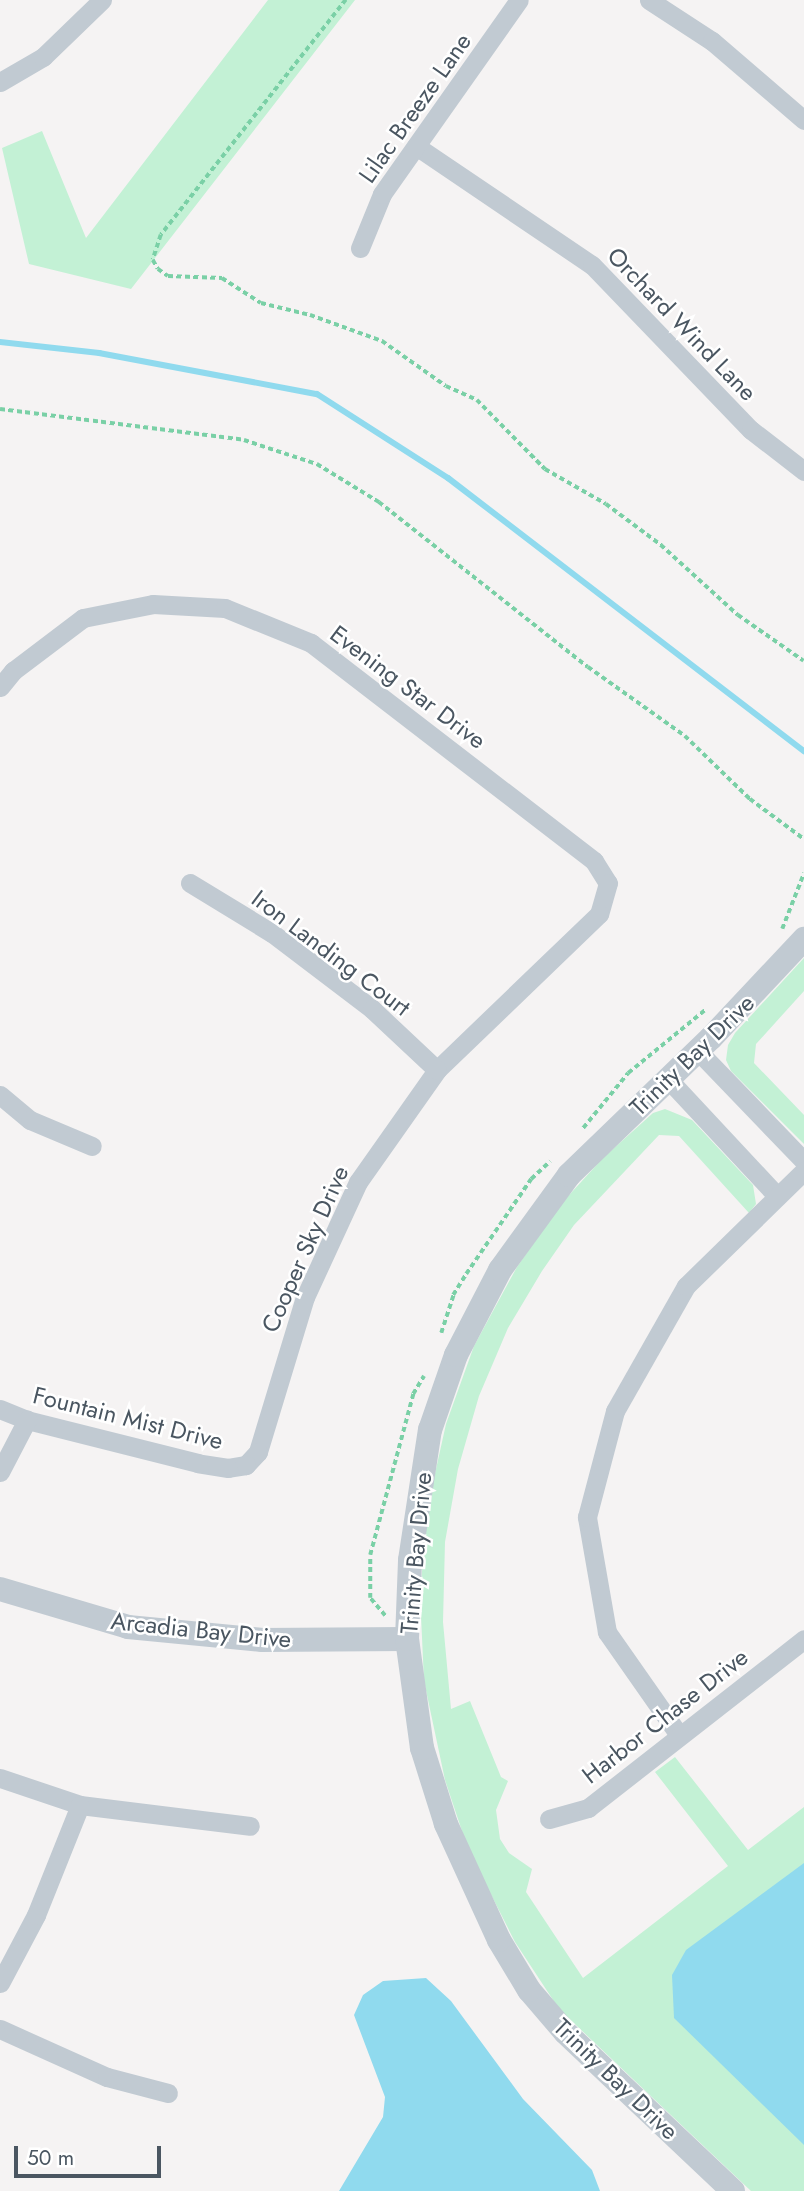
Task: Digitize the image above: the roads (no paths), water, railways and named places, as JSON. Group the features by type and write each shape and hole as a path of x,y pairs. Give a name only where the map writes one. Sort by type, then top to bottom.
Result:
{"street":[{"path":"0,82 43,57 103,0"},
{"name":"Lilac Breeze Lane","path":"360,248 382,194 519,0"},
{"path":"649,0 712,41 804,120"},
{"name":"Orchard Wind Lane","path":"416,146 592,265 751,430 804,471"},
{"name":"Evening Star Drive","path":"0,687 13,671 83,618 153,604 225,608 311,643 594,861 608,883"},
{"name":"Iron Landing Court","path":"190,883 272,933 372,1009 437,1070"},
{"name":"Cooper Sky Drive","path":"246,1465 258,1452 305,1297 358,1182 437,1070 598,914 608,883"},
{"name":"Trinity Bay Drive","path":"733,2191 565,2032 529,1990 505,1950 468,1878 442,1811 422,1748 407,1639 415,1504 430,1430 456,1355 500,1270 569,1175 698,1052 804,939"},
{"path":"698,1052 804,1161"},
{"path":"668,1079 776,1195"},
{"path":"0,1096 30,1120 92,1146"},
{"path":"679,1735 607,1632 586,1517 615,1411 687,1286 776,1195 804,1171"},
{"name":"Fountain Mist Drive","path":"0,1409 27,1420 198,1463 228,1468 246,1465"},
{"path":"0,1472 27,1420"},
{"name":"Arcadia Bay Drive","path":"0,1589 128,1627 262,1640 407,1639"},
{"name":"Harbor Chase Drive","path":"548,1819 588,1808 804,1639"},
{"path":"0,1778 80,1805 250,1826"},
{"path":"0,1983 36,1916 80,1805"},
{"path":"0,2029 107,2077 168,2094"}],"water":[{"path":"804,1863 804,2145 674,2018 672,1975 686,1950"},
{"path":"426,1978 451,2001 523,2099 592,2170 600,2191 339,2191 383,2117 385,2097 354,2015 363,1995 383,1981"}],"waterway":[{"path":"0,342 99,353 317,394 448,478 804,751"}]}
